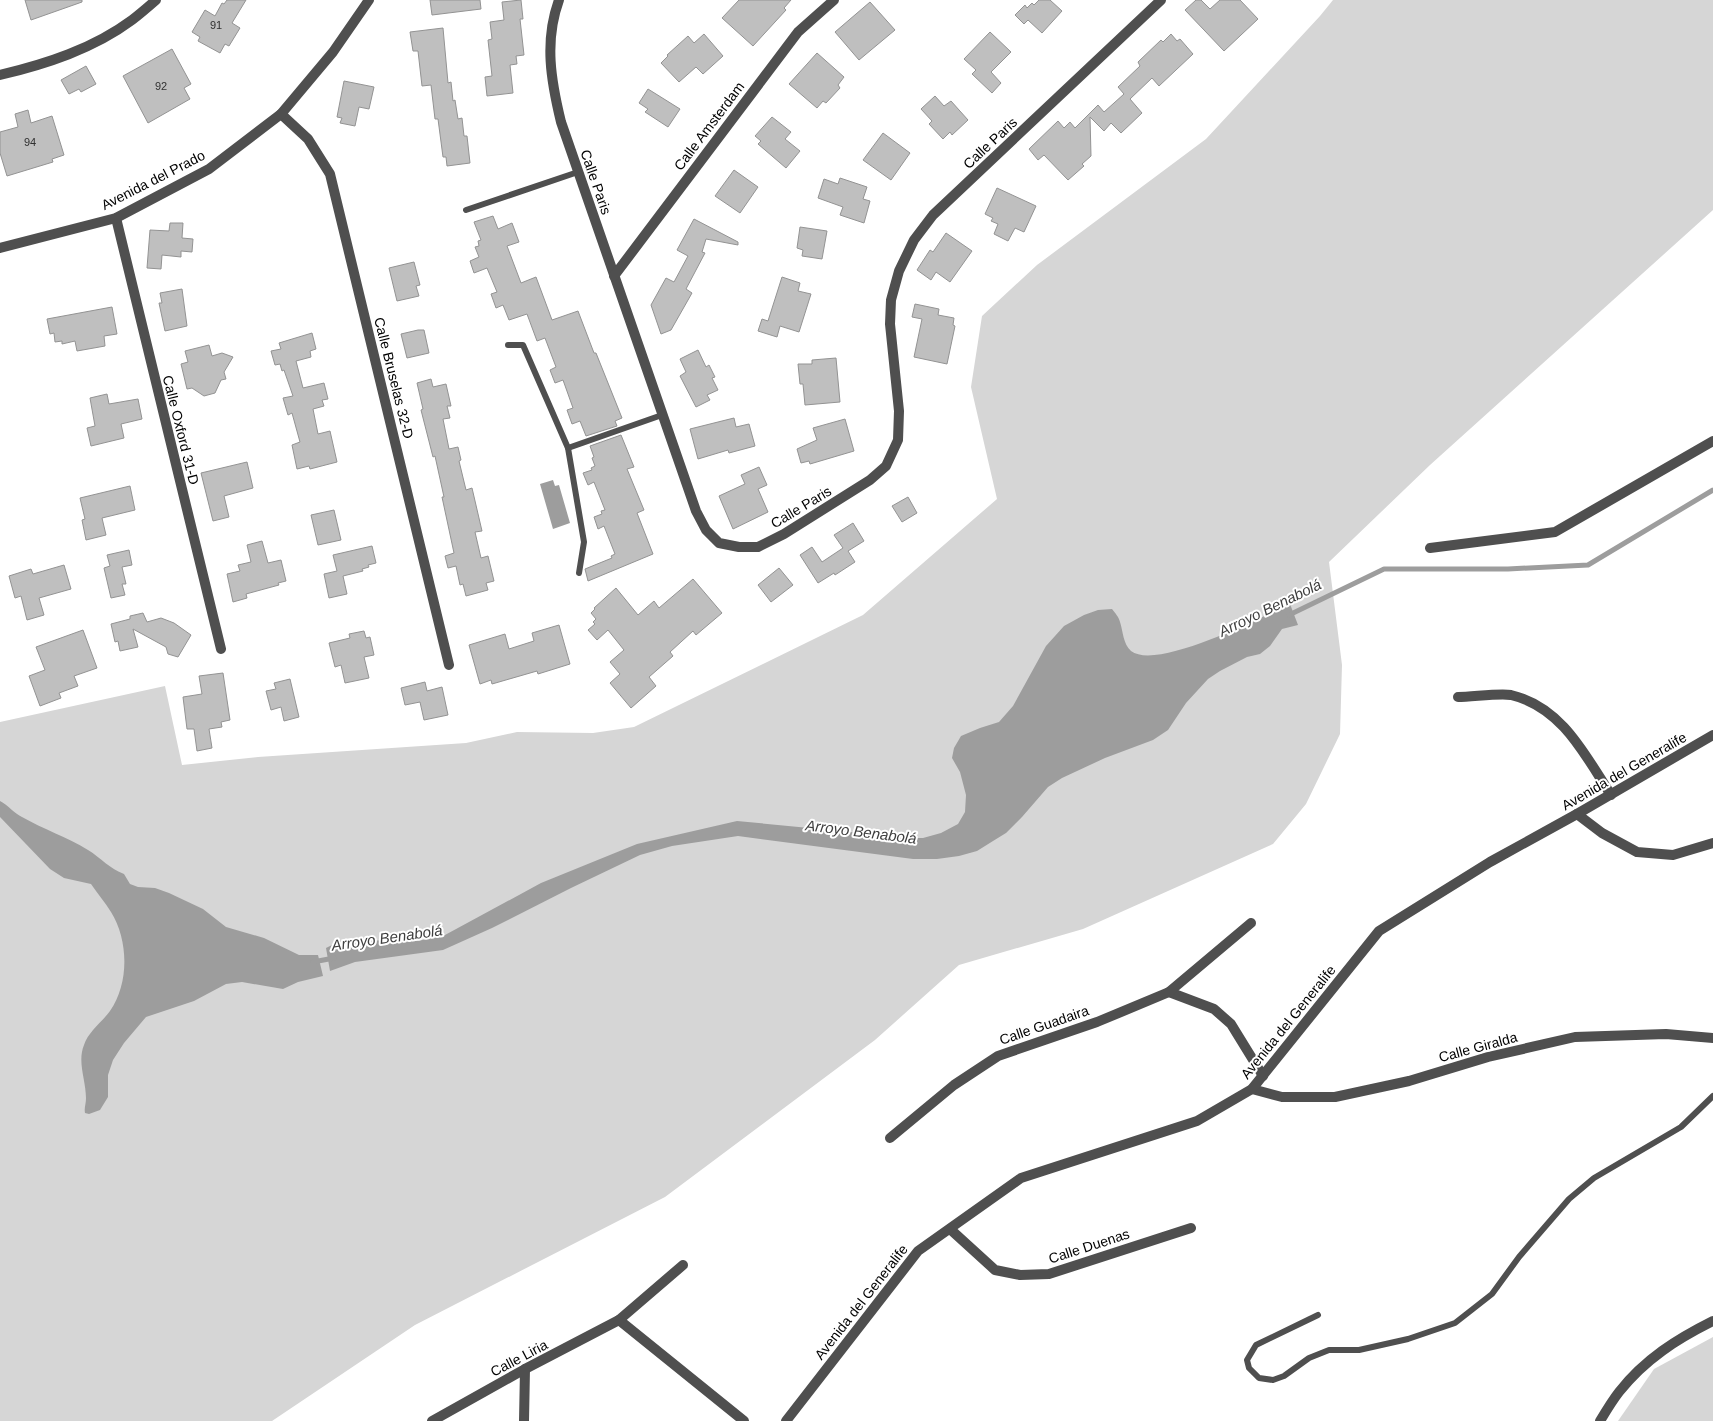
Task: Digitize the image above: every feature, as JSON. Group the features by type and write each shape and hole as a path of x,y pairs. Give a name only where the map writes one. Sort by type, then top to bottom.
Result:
{"street":[{"path":"0,75 36,66 86,48 132,21 156,0"},
{"name":"Avenida del Prado","path":"0,248 116,218 209,169 281,114 333,52 369,0"},
{"name":"Calle Paris","path":"559,0 551,31 550,58 552,86 561,122 696,510 706,530 719,543 739,548 758,547 784,534 870,480 886,466 898,440 899,411 890,324 891,300 899,271 914,240 933,215 1162,0"},
{"name":"Calle Amsterdam","path":"614,276 798,32 834,0"},
{"name":"Calle Bruselas 32-D","path":"281,114 308,139 330,174 448,664"},
{"name":"Calle Oxford 31-D","path":"116,218 220,649"},
{"path":"1430,548 1555,532 1713,441"},
{"path":"1458,697 1510,695 1542,707 1573,737 1611,795"},
{"name":"Avenida del Generalife","path":"786,1421 918,1251 1021,1178 1197,1120 1252,1089 1379,931 1490,862 1611,795 1713,735"},
{"path":"1577,814 1602,832 1638,852 1673,855 1713,843"},
{"name":"Calle Guadaira","path":"890,1138 954,1085 998,1056 1097,1022 1169,992 1251,923"},
{"path":"1169,992 1214,1009 1231,1024 1264,1076"},
{"name":"Calle Giralda","path":"1252,1089 1282,1097 1336,1097 1409,1081 1488,1057 1575,1037 1666,1034 1713,1038"},
{"name":"Calle Duenas","path":"950,1229 995,1270 1020,1275 1049,1274 1191,1228"},
{"name":"Calle Liria","path":"432,1421 524,1369 619,1320 683,1265"},
{"path":"619,1320 744,1421"},
{"path":"1600,1421 1618,1393 1643,1365 1681,1337 1713,1321"},
{"path":"524,1369 524,1421"}],"lane":[{"path":"466,210 578,172"},
{"path":"508,345 523,345 568,448 584,542 579,573"},
{"path":"568,448 662,415"},
{"path":"1318,1315 1256,1345 1247,1360 1249,1368 1259,1378 1273,1380 1284,1376 1309,1358 1329,1350 1359,1350 1408,1339 1455,1323 1492,1294 1519,1257 1569,1199 1594,1178 1681,1127 1713,1096"}],"shaded area":[{"path":"1333,0 1713,0 1713,210 1430,465 1329,562 1342,665 1340,734 1306,804 1273,844 1083,929 959,965 875,1040 665,1197 415,1325 272,1421 0,1421 0,722 165,686 182,765 258,757 466,743 517,732 593,733 634,727 863,615 997,499 971,387 982,316 1037,265 1206,139"},
{"path":"553,480 555,486 559,485 570,523 553,529 540,484"},
{"path":"1290,604 1298,625 1282,629 1270,646 1260,654 1247,657 1208,679 1186,703 1168,730 1153,740 1105,758 1062,778 1048,787 1006,833 977,851 937,859 913,859 738,836 672,846 640,855 443,950 355,962 330,971 326,948 342,940 418,941 445,935 541,883 637,844 737,821 851,832 882,838 923,838 941,833 958,824 965,812 966,795 960,772 952,758 954,748 961,736 999,722 1013,706 1046,646 1064,626 1098,610 1112,609 1119,618 1125,641 1131,651 1144,655 1163,654 1210,640"},
{"path":"0,801 19,816 88,850 124,874 130,884 138,887 155,888 169,893 203,909 226,927 264,938 299,955 318,955 323,976 298,982 283,989 242,982 226,984 194,1001 146,1017 124,1043 113,1060 108,1075 108,1097 100,1110 89,1114 85,1113 86,1091 81,1058 82,1051 86,1040 110,1011 121,988 124,949 121,936 111,912 91,884 64,878 50,869 0,817"},
{"path":"1713,1337 1713,1421 1618,1421 1654,1369"}],"building":[{"path":"25,0 82,0 82,2 31,20"},
{"path":"227,0 246,0 232,23 240,28 229,46 225,44 220,53 198,41 200,37 192,32 205,10 215,16 222,3 224,4"},
{"path":"430,0 480,0 481,9 432,15"},
{"path":"521,0 523,19 520,19 524,55 516,56 517,64 510,65 513,93 487,96 485,77 492,76 488,40 492,39 490,22 504,20 502,2"},
{"path":"739,0 791,0 784,8 786,10 753,46 722,18"},
{"path":"1039,0 1050,0 1062,11 1042,33 1028,20 1024,24 1015,15 1025,5 1027,8"},
{"path":"1196,0 1201,0 1210,9 1220,0 1240,0 1258,19 1224,51 1185,10"},
{"path":"870,2 895,30 859,60 835,32"},
{"path":"443,28 448,83 451,82 453,101 455,100 458,119 462,118 464,136 467,136 470,163 447,166 446,157 443,157 438,119 435,119 431,85 422,86 418,51 413,51 410,32"},
{"path":"990,32 1011,52 991,72 1001,83 992,93 972,74 976,70 964,59"},
{"path":"704,34 723,56 703,74 696,67 679,82 661,63 688,36 694,43"},
{"path":"1171,34 1177,41 1180,39 1193,54 1159,86 1152,78 1130,99 1142,113 1121,133 1111,123 1104,131 1090,117 1091,156 1082,164 1084,166 1068,180 1044,155 1038,160 1029,149 1058,121 1064,128 1070,122 1075,128 1098,105 1104,112 1124,94 1118,87 1140,66 1138,62 1161,40 1163,42"},
{"path":"172,49 191,84 184,88 190,99 148,123 123,76"},
{"path":"817,53 844,77 838,85 840,88 826,103 823,101 817,108 789,84"},
{"path":"86,66 96,84 81,92 79,89 69,94 61,80"},
{"path":"344,81 374,87 369,109 359,107 355,126 340,123 342,118 337,117"},
{"path":"648,89 680,109 668,127 645,112 648,109 639,103"},
{"path":"935,96 944,106 951,101 968,120 952,135 950,132 943,139 929,124 932,121 921,109"},
{"path":"28,110 31,123 52,116 64,155 52,159 53,162 7,176 0,153 0,132 18,127 15,114"},
{"path":"772,117 791,132 785,139 800,151 786,168 758,144 761,141 755,136"},
{"path":"883,133 910,153 891,180 863,160"},
{"path":"734,170 758,187 740,213 715,196"},
{"path":"840,178 867,187 863,199 870,201 864,223 840,215 843,207 818,198 824,179 838,184"},
{"path":"997,188 1036,206 1024,232 1015,228 1008,241 994,234 998,224 991,221 993,218 985,214"},
{"path":"493,216 498,229 512,223 519,242 507,246 521,283 536,277 552,320 578,311 622,418 615,421 617,426 586,436 580,421 572,424 567,410 573,408 563,380 555,383 550,370 556,367 545,338 537,341 527,314 509,320 503,305 496,308 491,294 497,292 487,268 474,273 470,261 479,257 475,247 479,246 478,241 481,240 474,222"},
{"path":"694,219 738,242 738,245 706,239 702,252 705,253 686,289 692,293 671,330 661,334 651,305 666,278 674,282 688,256 677,250"},
{"path":"170,223 183,223 182,238 193,239 192,252 181,251 181,257 162,255 161,269 147,268 150,230 169,231"},
{"path":"800,227 827,231 822,259 802,256 803,250 797,248"},
{"path":"946,233 972,251 950,282 936,272 931,280 917,270 930,250 933,252"},
{"path":"414,262 420,285 416,286 419,296 397,301 389,268"},
{"path":"782,277 800,283 798,291 811,294 799,332 780,326 777,337 758,331 762,319 768,321"},
{"path":"182,289 187,326 165,331 159,303 162,303 160,293"},
{"path":"915,304 939,309 938,315 954,318 953,325 955,326 947,364 914,357 922,319 912,317"},
{"path":"112,307 117,334 104,336 105,346 77,351 75,341 62,344 62,341 55,342 54,333 50,334 47,319"},
{"path":"424,330 429,353 407,358 401,334"},
{"path":"312,333 316,349 310,351 311,357 296,361 303,388 324,383 328,399 322,400 324,406 313,409 318,434 330,431 337,462 310,469 309,466 297,469 292,445 300,442 292,413 288,415 283,398 293,396 284,370 282,371 280,364 275,365 271,351 281,349 279,343"},
{"path":"209,345 212,356 222,353 233,357 224,372 226,379 221,380 215,393 204,396 192,388 187,389 181,364 188,362 185,351"},
{"path":"698,350 706,367 709,365 715,377 712,378 718,390 707,395 710,400 696,407 680,376 686,372 680,359"},
{"path":"836,358 840,402 805,405 803,384 800,384 798,364 812,364 812,360"},
{"path":"431,379 433,387 446,384 451,406 447,406 450,418 443,419 449,449 458,447 461,460 459,461 466,490 472,488 482,531 475,532 481,558 488,556 494,581 486,583 488,590 466,596 463,584 460,585 456,566 448,568 445,556 454,553 435,456 433,457 421,410 423,409 417,383"},
{"path":"107,394 109,404 138,399 142,419 121,424 124,438 91,446 87,428 95,426 90,398"},
{"path":"734,418 736,427 749,424 755,446 729,453 728,450 698,459 690,429"},
{"path":"845,419 854,451 810,464 809,461 801,463 797,449 817,440 813,428"},
{"path":"621,435 634,467 627,469 644,510 637,513 653,554 588,581 585,569 612,558 611,556 615,554 604,526 598,529 594,517 602,514 601,511 605,510 594,482 588,485 583,473 592,470 591,468 595,466 590,446"},
{"path":"247,462 253,488 224,496 229,517 213,521 201,473"},
{"path":"759,467 767,485 758,489 768,512 733,529 719,496 745,484 741,475"},
{"path":"130,486 135,510 102,518 106,535 86,540 82,520 85,519 80,498"},
{"path":"908,497 917,513 902,522 892,506"},
{"path":"334,510 341,540 318,545 311,515"},
{"path":"853,523 864,541 848,551 855,562 818,583 800,555 812,547 822,562 843,548 834,535"},
{"path":"262,541 268,563 281,560 286,581 278,583 279,585 246,594 247,598 233,602 227,574 240,571 238,565 251,562 247,545"},
{"path":"372,546 376,563 368,565 369,567 362,569 363,571 343,576 347,594 329,598 324,574 337,571 333,555"},
{"path":"129,550 132,565 122,567 126,584 122,584 125,595 111,598 104,568 110,566 107,555"},
{"path":"64,565 71,589 39,598 44,615 27,620 21,596 15,598 9,576 31,569 33,574"},
{"path":"779,568 793,585 771,602 758,585"},
{"path":"693,579 722,613 696,635 693,631 670,652 673,656 649,677 656,686 631,708 610,683 620,674 610,662 624,650 608,630 597,640 588,630 595,624 593,622 596,619 591,613 616,588 638,615 654,601 659,608"},
{"path":"143,613 147,622 161,618 174,623 191,635 178,657 168,654 166,647 133,629 138,647 120,651 118,641 115,642 111,624"},
{"path":"559,625 570,664 538,674 537,671 492,684 491,680 480,684 469,645 505,634 509,649 534,641 532,633"},
{"path":"83,630 97,668 74,676 78,686 59,693 61,698 40,706 29,676 45,670 36,647"},
{"path":"364,631 366,638 370,637 374,655 364,657 369,678 345,683 341,665 335,667 329,643 350,638 349,634"},
{"path":"223,673 230,720 221,722 222,727 209,729 212,748 197,751 194,729 187,729 183,697 202,694 199,676"},
{"path":"290,679 299,717 284,721 281,707 271,710 266,691 276,689 274,683"},
{"path":"425,682 427,691 442,687 448,715 424,720 420,702 405,705 401,688"}],"waterway":[{"name":"Arroyo Benabolá","path":"1289,615 1384,569 1508,569 1588,565 1713,490"},
{"name":"Arroyo Benabolá","path":"313,962 334,958"}]}
